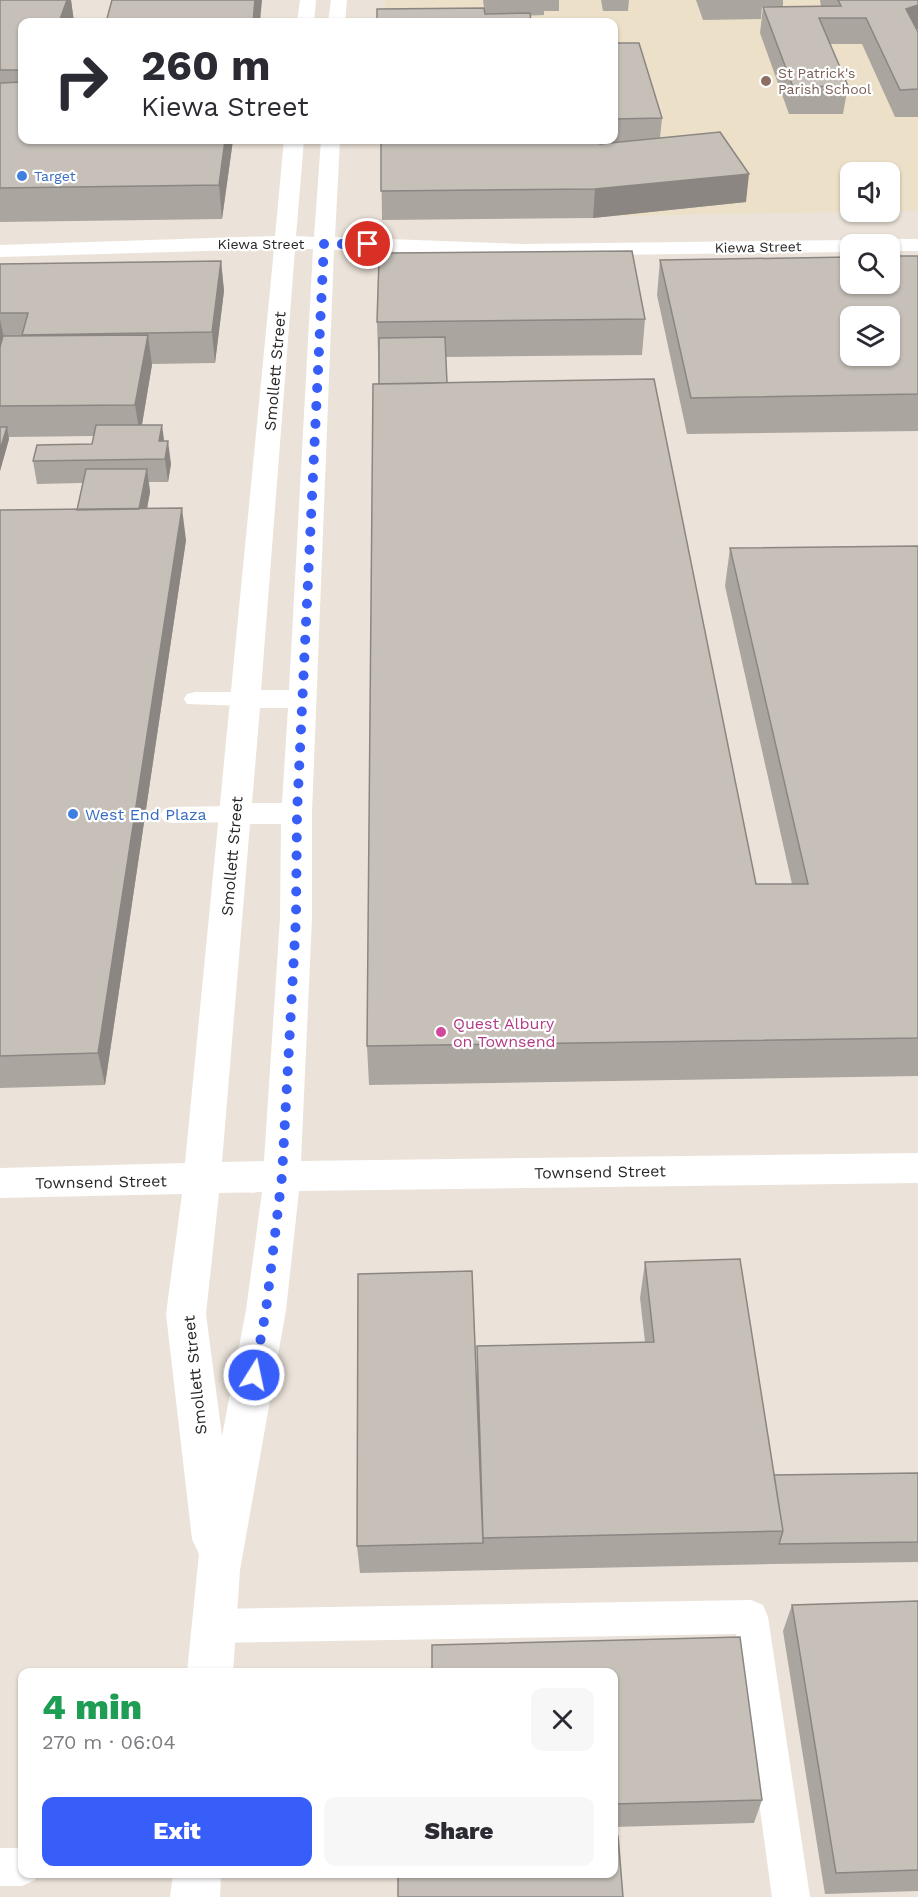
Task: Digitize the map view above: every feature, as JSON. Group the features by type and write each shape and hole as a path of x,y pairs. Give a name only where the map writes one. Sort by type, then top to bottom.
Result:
{"street":[{"path":"306,18 308,0"},
{"path":"337,18 339,0"},
{"name":"Smollett Street","path":"218,1570 186,1314 202,1180 294,144"},
{"name":"Smollett Street","path":"210,1668 218,1570 266,1310 282,1176 296,918 297,813 323,253 331,144"},
{"path":"900,245 918,245"},
{"name":"Kiewa Street","path":"0,251 323,253 384,261 522,250 840,246"},
{"name":"Kiewa Street","path":"0,263 284,252"},
{"path":"246,699 302,699"},
{"path":"235,813 297,813"},
{"name":"Townsend Street","path":"0,1183 202,1180 282,1176 918,1168"},
{"path":"195,1897 197,1878"}],"lane":[{"path":"195,699 246,699"},
{"path":"172,815 235,813"},
{"path":"213,1626 751,1617 791,1897"},
{"path":"0,1868 18,1867"}],"shaded area":[{"name":"St Patrick's Parish School","path":"385,0 918,0 918,211 900,211 900,162 840,162 840,212 382,220 383,144 618,144 618,18 384,18"}],"building":[{"path":"0,0 67,0 60,18 18,18 18,70 0,70"},
{"path":"112,0 255,0 253,18 107,18"},
{"path":"838,0 918,0 918,5 906,9 918,32 918,89 900,90 866,18 819,18 848,86 793,87 763,7 841,6"},
{"path":"484,8 485,14 530,13 531,18 377,18 377,9"},
{"path":"618,43 639,43 662,118 618,119"},
{"path":"18,82 18,144 224,144 219,185 0,188 0,83"},
{"path":"720,132 749,174 595,189 381,191 381,144 618,142"},
{"path":"632,251 645,319 377,322 379,259 392,253"},
{"path":"900,256 918,256 918,394 691,398 660,260 840,257 840,294 900,294"},
{"path":"221,261 212,332 22,335 28,313 0,313 0,264"},
{"path":"148,335 135,405 0,406 0,347 3,336"},
{"path":"445,337 447,383 379,384 379,338"},
{"path":"654,379 756,884 808,884 730,548 918,546 918,1038 367,1046 373,384"},
{"path":"96,425 162,425 159,441 168,441 165,459 33,461 37,445 92,444"},
{"path":"0,427 7,427 0,450"},
{"path":"86,469 147,469 139,509 77,510"},
{"name":"West End Plaza","path":"182,508 98,1053 0,1056 0,510"},
{"path":"740,1259 783,1531 483,1538 477,1346 654,1342 645,1262"},
{"path":"472,1271 483,1543 357,1546 358,1274"},
{"path":"918,1473 918,1542 779,1544 783,1531 774,1475"},
{"path":"918,1601 918,1870 836,1873 792,1605"},
{"path":"740,1637 762,1800 618,1804 618,1668 432,1668 432,1645"},
{"path":"618,1836 623,1897 398,1897 398,1878 618,1878"}],"place":[{"name":"St Patrick's Parish School","path":"766,81"},
{"name":"Target","path":"22,176"},
{"name":"West End Plaza","path":"73,814"},
{"name":"Quest Albury on Townsend","path":"441,1032"}],"route":[{"path":"254,1375 266,1310 282,1176 296,918 297,813 324,244 368,244"}]}
